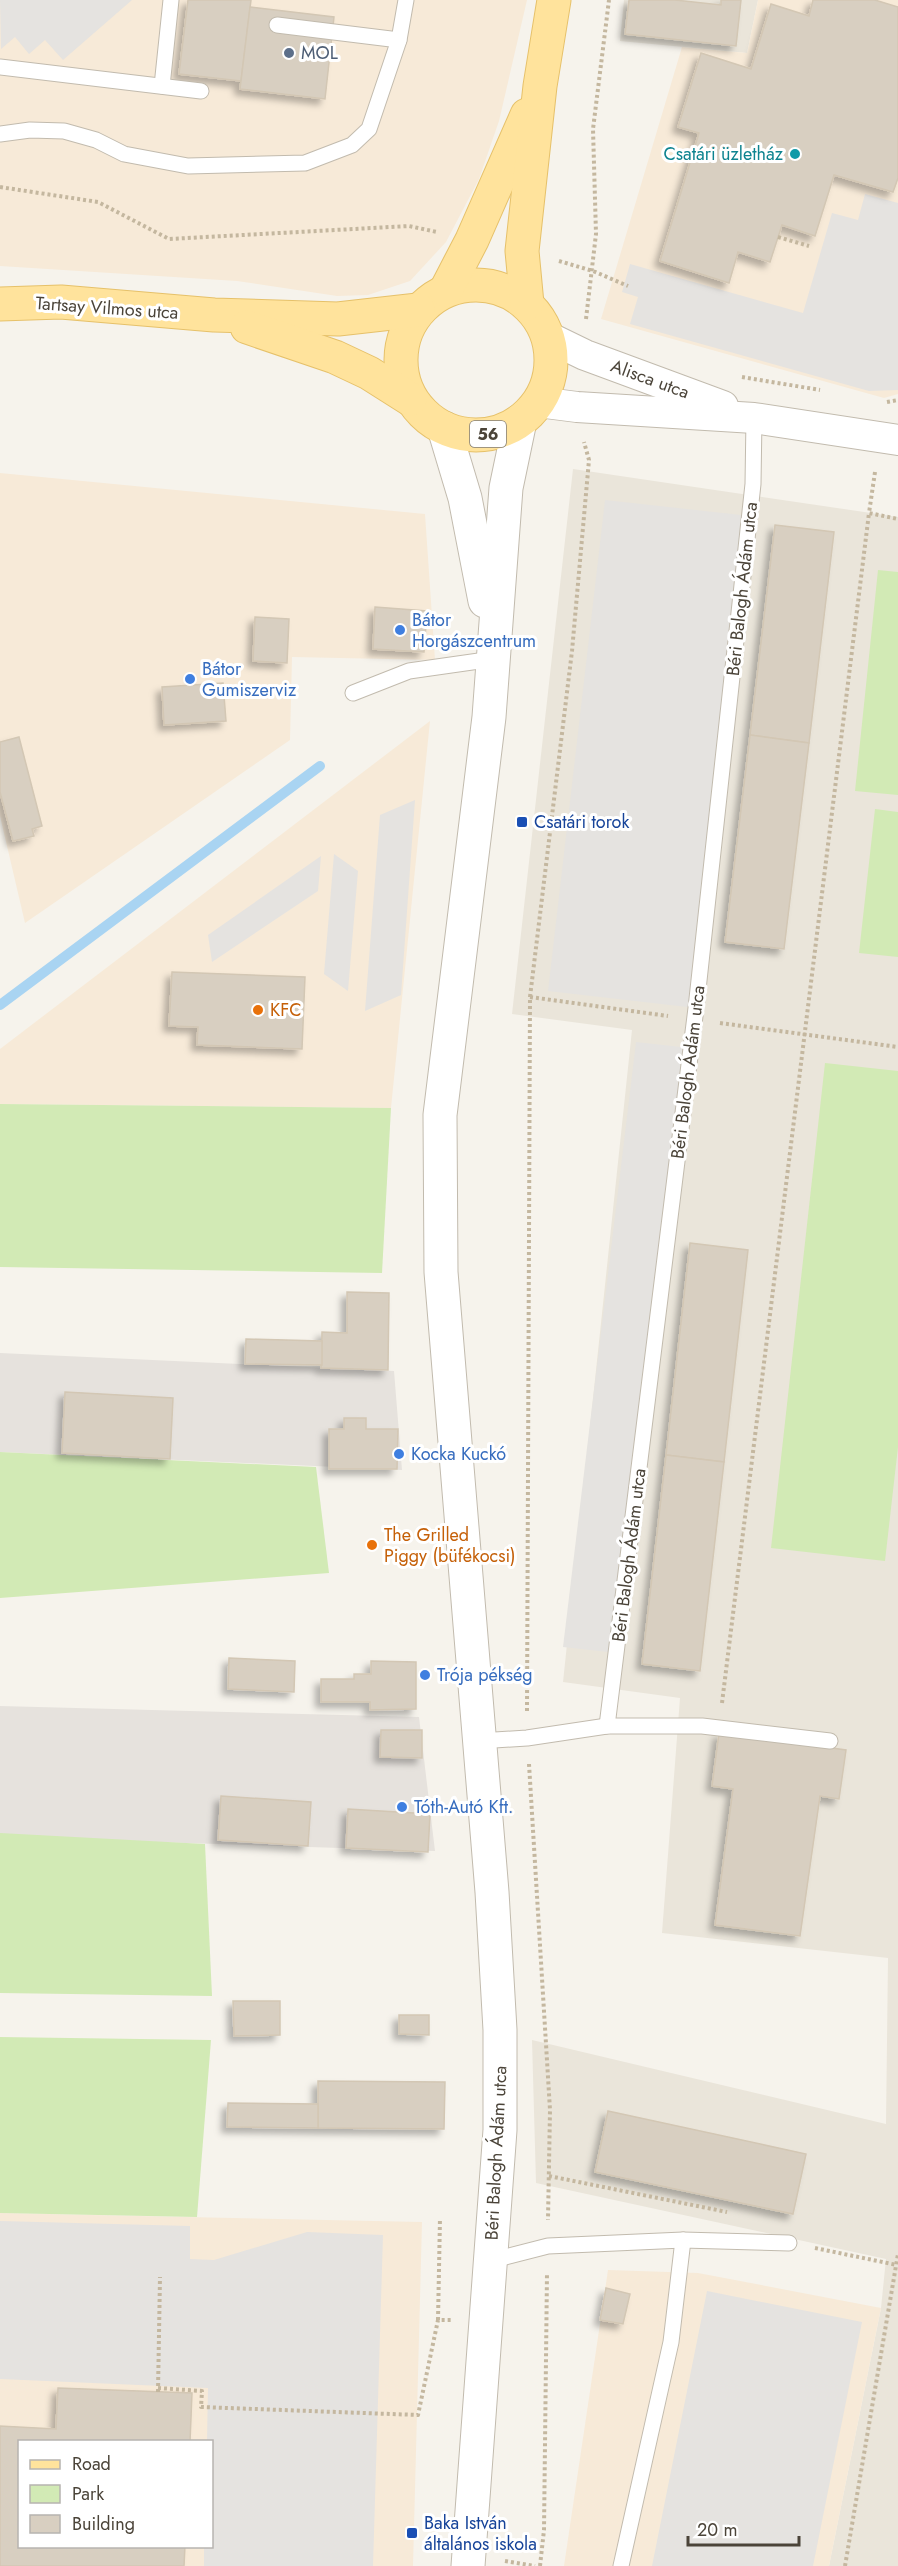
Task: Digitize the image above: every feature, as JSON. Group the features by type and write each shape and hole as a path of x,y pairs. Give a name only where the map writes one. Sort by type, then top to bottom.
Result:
{"main road":[{"name":"56","path":"527,304 522,251 540,86 554,0"},
{"name":"56","path":"446,290 472,240 540,86"},
{"name":"56","path":"480,284 497,287 527,304 536,314 548,337 551,371 529,411 503,430 483,435 464,435 444,428 419,411 410,399 400,369 403,337 418,310 446,290 480,284"},
{"name":"Tartsay Vilmos utca","path":"5,299 106,304 214,315"},
{"name":"56","path":"214,315 338,319 418,310"},
{"name":"56","path":"214,315 335,357 369,373 410,399"}],"street":[{"name":"Alisca utca","path":"548,337 585,355 754,418"},
{"name":"Alisca utca","path":"529,411 577,407 754,418 898,440"},
{"name":"Béri Balogh Ádám utca","path":"468,2566 500,2130 500,2030 441,1272 440,1115 489,717 506,488 529,411"},
{"name":"Béri Balogh Ádám utca","path":"444,428 465,498 481,570 493,659"}],"lane":[{"path":"162,87 171,0"},
{"path":"0,134 30,130 64,131 96,140 124,154 188,166 305,163 352,145 369,129 399,40 406,0"},
{"path":"277,25 399,40"},
{"path":"0,68 201,91"},
{"name":"Béri Balogh Ádám utca","path":"608,1726 697,997 753,484 754,418"},
{"path":"354,693 409,671 493,659"},
{"path":"479,1741 527,1738 608,1726 719,1728 830,1741"},
{"path":"490,2261 548,2246 683,2240 789,2243"},
{"path":"621,2566 671,2342 683,2240"}],"path":[{"path":"585,355 596,234 592,129 609,0"},
{"path":"0,187 98,202 169,240 409,226 472,240"},
{"path":"778,237 809,246"},
{"path":"522,251 593,271 628,286"},
{"path":"731,375 831,392"},
{"path":"886,402 898,400"},
{"path":"540,2566 544,2530 550,2110 527,1738 527,1055 530,997 572,651 589,460 577,407"},
{"path":"719,1728 869,513"},
{"path":"549,2176 735,2214"},
{"path":"160,2277 158,2390 202,2391 201,2407 417,2415 438,2320 440,2218"},
{"path":"789,2243 897,2265"},
{"path":"845,2566 898,2254"},
{"path":"438,2320 485,2322"}],"shaded area":[{"path":"0,0 527,0 499,121 479,179 446,242 410,281 368,295 337,296 237,281 0,266"},
{"path":"0,0 132,0 63,60 45,40 29,54 15,37 1,49"},
{"path":"624,0 758,0 747,53 620,41"},
{"path":"758,0 898,0 898,394 884,398 601,319 682,47 747,53"},
{"path":"865,194 898,203 898,390 869,391 630,324 638,297 622,292 630,264 803,313 832,213 858,220"},
{"path":"573,469 898,517 898,2566 829,2566 881,2308 886,2259 536,2183 532,2040 886,2124 888,1958 662,1933 680,1698 563,1682 632,1030 512,1014"},
{"path":"0,473 425,514 435,660 292,657 290,740 25,923 0,816"},
{"path":"605,500 750,516 696,1008 548,991"},
{"path":"430,721 391,1108 0,1104 0,1049"},
{"path":"415,800 401,995 365,1011 380,815"},
{"path":"334,854 358,871 348,991 324,974"},
{"path":"321,856 318,891 212,962 208,935"},
{"path":"636,1042 690,1048 617,1653 563,1647"},
{"path":"0,1353 394,1371 402,1470 0,1452"},
{"path":"0,1706 419,1717 435,1851 0,1837"},
{"path":"0,2213 422,2222 413,2566 0,2566"},
{"path":"0,2221 190,2226 190,2259 214,2260 307,2232 383,2235 373,2566 204,2566 204,2548 213,2548 213,2440 207,2440 208,2388 0,2379"},
{"path":"608,2270 698,2273 881,2308 829,2566 564,2566"},
{"path":"707,2291 862,2322 813,2566 652,2566"}],"green space":[{"path":"878,570 898,572 898,795 855,791"},
{"path":"875,809 898,812 898,957 859,953"},
{"path":"825,1063 898,1071 898,1447 885,1561 771,1548"},
{"path":"0,1104 391,1108 382,1273 0,1267"},
{"path":"0,1452 316,1467 329,1573 0,1598"},
{"path":"0,1833 205,1844 212,1996 0,1993"},
{"path":"0,2037 211,2040 197,2217 0,2213"}],"building":[{"path":"188,0 251,0 241,81 179,74"},
{"path":"629,0 675,0 721,5 721,0 741,0 736,46 625,34"},
{"name":"Csatári üzletház","path":"813,0 875,0 898,7 898,178 893,192 834,175 815,236 782,225 770,262 738,252 729,283 660,261 699,133 678,127 701,53 751,69 771,4 809,16"},
{"path":"250,7 334,17 325,99 240,89"},
{"path":"775,525 834,532 809,743 750,735"},
{"name":"Bátor Horgászcentrum","path":"375,607 427,611 424,652 373,649"},
{"path":"255,617 289,619 287,663 253,661"},
{"path":"223,683 226,721 164,725 162,687"},
{"path":"750,735 809,743 784,949 725,942"},
{"path":"19,737 42,826 32,829 34,836 13,841 0,792 0,742"},
{"path":"172,972 305,977 302,1049 197,1045 198,1027 169,1026"},
{"path":"690,1243 748,1250 724,1462 666,1455"},
{"path":"347,1292 389,1293 388,1370 321,1368 322,1332 347,1333"},
{"path":"246,1339 322,1341 322,1365 245,1364"},
{"path":"65,1392 173,1398 170,1459 62,1453"},
{"path":"344,1418 366,1418 366,1429 398,1429 397,1469 329,1469 329,1429 344,1429"},
{"path":"666,1455 724,1462 700,1671 642,1664"},
{"path":"229,1658 295,1661 294,1692 228,1689"},
{"path":"371,1661 416,1662 416,1709 370,1710 370,1702 321,1702 321,1679 354,1679 354,1674 371,1674"},
{"path":"381,1730 422,1730 422,1758 380,1757"},
{"path":"719,1733 846,1750 839,1799 820,1796 800,1936 715,1925 733,1789 712,1786"},
{"path":"221,1796 311,1802 308,1846 218,1840"},
{"path":"348,1809 430,1814 428,1852 346,1848"},
{"path":"233,2001 280,2001 280,2035 234,2036"},
{"path":"399,2015 429,2015 429,2035 399,2034"},
{"path":"318,2081 445,2082 444,2129 318,2128"},
{"path":"228,2103 318,2104 318,2128 227,2127"},
{"path":"608,2111 806,2154 793,2214 595,2172"},
{"path":"606,2288 630,2294 623,2324 600,2320"},
{"path":"58,2388 192,2393 190,2440 18,2440 18,2548 185,2548 184,2566 0,2566 0,2426 56,2429"}],"waterway":[{"path":"0,1005 320,766"}],"place":[{"name":"MOL","path":"289,53"},
{"name":"Csatári üzletház","path":"795,154"},
{"name":"Bátor Horgászcentrum","path":"400,630"},
{"name":"Bátor Gumiszerviz","path":"190,679"},
{"name":"Csatári torok","path":"522,822"},
{"name":"KFC","path":"258,1010"},
{"name":"Kocka Kuckó","path":"399,1454"},
{"name":"The Grilled Piggy (büfékocsi)","path":"372,1545"},
{"name":"Trója pékség","path":"425,1675"},
{"name":"Tóth-Autó Kft.","path":"402,1807"},
{"name":"Baka István általános iskola","path":"412,2533"}]}
